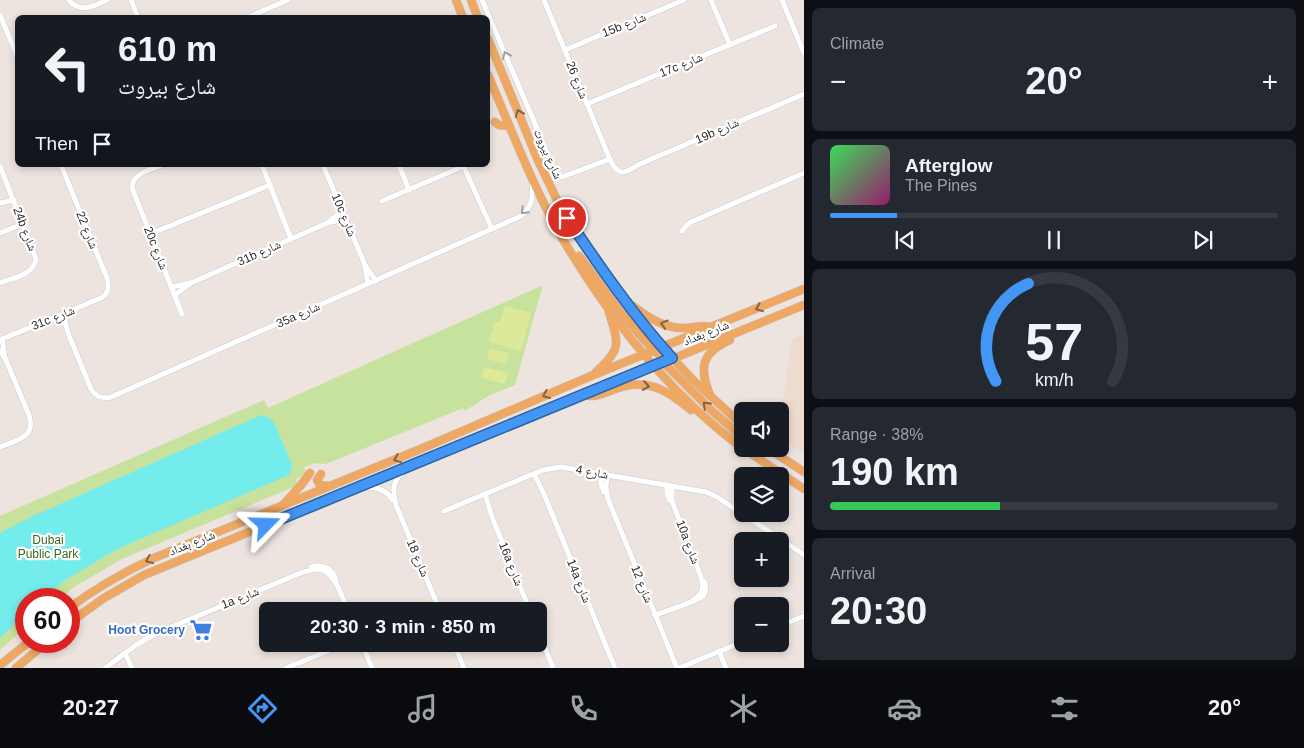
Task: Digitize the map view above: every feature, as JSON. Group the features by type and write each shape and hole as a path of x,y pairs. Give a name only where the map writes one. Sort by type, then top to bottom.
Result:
{"main road":[{"path":"456,0 462,15"},
{"path":"470,0 477,15"},
{"name":"شارع بيروت","path":"490,44 558,204 578,235 622,298 662,347 710,397 734,418"},
{"name":"شارع بيروت","path":"490,80 531,176 565,242 607,307 654,366 706,418 734,441"},
{"path":"495,122 509,126"},
{"path":"565,242 579,256 618,309 654,351 662,356 672,358"},
{"name":"شارع بغداد","path":"80,600 99,586 139,565 804,289"},
{"path":"622,298 648,317 664,325 712,327"},
{"path":"710,397 703,374 705,362 710,353 722,344 785,316 804,305"},
{"name":"شارع بغداد","path":"80,615 104,598 144,575 804,305"},
{"path":"591,376 608,361 616,347 615,334 607,307"},
{"path":"645,354 664,362 706,405 734,430"},
{"path":"582,395 596,396 616,388 633,385 650,386 666,391 694,412 706,418"},
{"name":"شارع بيروت","path":"756,457 804,490"},
{"path":"781,457 804,472"},
{"path":"280,507 310,473"},
{"path":"321,474 317,480 318,483 324,486 332,485"},
{"path":"0,665 15,653"},
{"path":"16,668 34,653"}],"street":[{"path":"68,0 71,6 77,10 84,10 107,0"},
{"path":"131,0 137,15"},
{"path":"261,14 288,0"},
{"path":"482,0 488,15"},
{"name":"شارع 26","path":"544,0 610,159"},
{"name":"15b شارع","path":"565,50 684,0"},
{"path":"711,0 730,45"},
{"path":"782,0 804,53"},
{"path":"0,15 15,51"},
{"path":"490,19 556,176 562,178 610,159"},
{"name":"17c شارع","path":"587,104 775,26"},
{"name":"19b شارع","path":"610,159 613,166 622,172 627,172 803,94"},
{"name":"24b شارع","path":"0,166 36,255 35,266 26,273 0,283"},
{"name":"شارع 22","path":"62,167 108,282 108,289 105,295"},
{"name":"20c شارع","path":"157,167 135,178 132,188 182,314"},
{"path":"263,167 291,239"},
{"name":"10c شارع","path":"324,167 365,265 376,281"},
{"path":"400,167 409,190"},
{"path":"382,201 461,167"},
{"path":"463,167 483,210 489,230"},
{"path":"682,231 691,222 804,173"},
{"name":"35a شارع","path":"60,316 91,389 96,395 107,398 519,217 532,202 531,176"},
{"path":"150,234 270,185"},
{"path":"0,202 12,194"},
{"path":"0,202 14,200"},
{"name":"31b شارع","path":"327,223 342,211"},
{"name":"31b شارع","path":"172,287 190,283 327,223 345,220"},
{"path":"0,233 23,224"},
{"name":"10c شارع","path":"365,265 368,284"},
{"name":"31b شارع","path":"175,295 190,283"},
{"name":"31c شارع","path":"1,339 60,316 105,295"},
{"path":"0,446 24,437 28,434 31,424 5,358 1,339"},
{"path":"0,351 5,358"},
{"name":"شارع 18","path":"436,602 396,505 393,488 398,477 404,472 433,460 442,453"},
{"name":"شارع 4","path":"444,511 549,468 560,467 712,494 734,508"},
{"name":"14a شارع","path":"536,473 615,668"},
{"name":"شارع 12","path":"604,474 608,499 678,668"},
{"name":"10a شارع","path":"655,615 700,598 705,594 706,584 701,576 675,508 669,486"},
{"name":"شارع 18","path":"353,490 368,487 380,488 389,495 396,505"},
{"name":"16a شارع","path":"484,495 526,602"},
{"name":"شارع 4","path":"755,522 804,555"},
{"name":"1a شارع","path":"105,668 157,633 314,566 326,566 334,573 344,602"},
{"path":"789,622 804,616"},
{"path":"678,668 734,645"},
{"path":"286,668 325,652"},
{"path":"365,652 372,668"},
{"path":"457,652 464,668"},
{"path":"547,652 553,668"},
{"path":"719,652 726,668"},
{"path":"125,653 132,668"}],"shaded area":[{"path":"804,334 804,454 789,444 789,402 783,402 792,339"}],"green space":[{"name":"Dubai Public Park","path":"541,286 542,288 515,385 488,396 465,411 463,408 326,464 315,463 304,467 306,474 296,479 298,485 122,559 73,588 15,588 15,637 0,650 0,516 264,400 268,408"},
{"path":"505,306 531,313 521,351 489,342 495,321 500,323"},
{"path":"490,349 509,353 506,364 487,359"},
{"path":"484,367 508,373 505,384 481,378"}],"water":[{"path":"261,415 270,418 274,422 292,465 289,475 117,549 64,581 56,588 15,588 15,624 0,638 0,533 33,516"}],"place":[{"name":"Hoot Grocery","path":"201,630"}],"route":[{"path":"266,525 672,358 622,298 567,218"}]}
